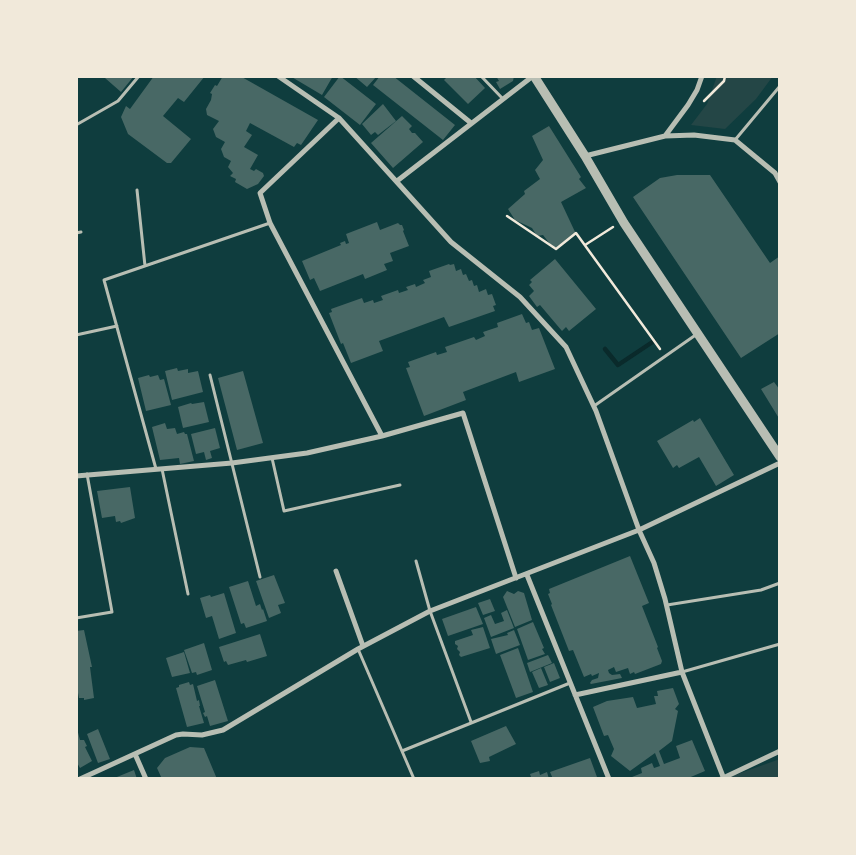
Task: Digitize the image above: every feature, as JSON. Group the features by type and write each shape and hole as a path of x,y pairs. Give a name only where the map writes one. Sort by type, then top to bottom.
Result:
{"street":[{"path":"278,76 339,118 451,242 520,297 566,347 594,406 639,530 654,563 682,672 723,778 780,752"},
{"path":"413,76 471,123"},
{"path":"397,181 534,76 623,221 780,457"},
{"path":"665,136 688,105 697,90 702,76"},
{"path":"339,118 260,193 270,223 382,436"},
{"path":"584,156 665,136 694,135 735,140 775,173 780,182"},
{"path":"76,476 232,463 307,453 382,436 463,413 516,578"},
{"path":"80,779 176,736 183,734 202,735 223,730 361,648 430,611 639,530 780,463"},
{"path":"336,571 361,648"},
{"path":"526,575 609,779"},
{"path":"575,695 682,672"},
{"path":"135,754 146,779"}],"lane":[{"path":"76,125 118,101 139,76"},
{"path":"481,76 503,99"},
{"path":"735,140 780,86"},
{"path":"137,190 145,266"},
{"path":"188,594 159,470 104,280 270,223"},
{"path":"76,335 116,326"},
{"path":"594,406 697,334"},
{"path":"210,376 260,577"},
{"path":"272,458 284,511 400,485"},
{"path":"76,618 112,612 87,474"},
{"path":"416,561 430,611 471,722"},
{"path":"666,605 761,590 780,583"},
{"path":"682,672 780,644"},
{"path":"361,648 414,779"},
{"path":"402,751 570,683"}],"path":[{"path":"507,216 556,249 576,234 666,356"},
{"path":"585,245 623,221"}],"shaded area":[{"path":"717,76 773,76 756,99 725,129 691,125 707,104"},
{"path":"780,759 780,779 728,779 735,775"}],"building":[{"path":"106,76 134,76 121,92 105,78"},
{"path":"154,76 205,76 184,102 178,98 163,116 191,139 171,163 167,163 128,134 121,117 126,106 130,109"},
{"path":"223,76 240,76 318,120 301,145 297,143 294,147 250,123 246,131 252,135 244,147 258,155 250,169 254,171 256,169 263,173 264,176 258,184 247,189 235,182 236,179 230,176 233,173 228,167 231,161 224,157 221,149 225,142 216,137 213,129 219,121 207,115 206,109 212,94 210,93"},
{"path":"290,76 333,76 322,95"},
{"path":"340,76 376,104 360,125 324,97"},
{"path":"354,76 377,76 367,87"},
{"path":"380,76 393,76 455,125 443,140 373,85"},
{"path":"448,76 474,76 485,88 468,104 444,80"},
{"path":"496,76 514,76 513,81 500,89 496,82 499,81"},
{"path":"383,104 396,121 378,135 375,132 371,135 362,124"},
{"path":"402,116 412,126 409,129 412,133 415,133 423,142 393,168 371,143"},
{"path":"549,126 586,188 561,202 576,234 555,248 543,235 537,236 532,228 515,220 508,209 525,194 524,191 540,179 535,170 543,160 532,136"},
{"path":"677,175 710,175 770,263 780,256 780,333 741,358 633,197 660,178"},
{"path":"377,222 380,230 398,223 402,225 409,246 390,253 393,261 384,264 387,270 365,279 363,274 320,291 314,278 310,280 302,261 341,245 340,243 345,241 346,244 349,243 346,234"},
{"path":"555,259 596,309 569,331 566,327 562,331 540,305 537,307 529,296 534,291 529,285 532,282 530,280"},
{"path":"454,264 456,271 461,269 463,275 466,274 469,281 472,280 474,286 477,285 479,292 486,289 488,295 492,294 496,305 493,306 495,311 449,327 444,317 379,341 383,351 351,363 343,343 341,344 329,313 332,312 331,309 362,298 364,303 373,300 374,303 383,300 381,296 398,290 399,293 408,290 406,287 415,284 416,287 425,283 423,280 431,277 429,271"},
{"path":"522,314 526,323 529,322 532,330 539,328 555,369 519,382 516,372 463,392 466,400 424,416 406,368 410,367 408,362 436,352 437,355 447,352 445,347 474,337 476,340 485,336 483,332 498,327 497,323"},
{"path":"177,368 178,371 188,369 188,373 198,371 203,392 172,400 165,371"},
{"path":"243,371 263,443 237,450 218,378"},
{"path":"149,375 150,377 158,375 160,380 164,379 171,405 146,411 138,378"},
{"path":"774,382 780,390 780,420 761,389"},
{"path":"204,402 209,422 183,428 178,407"},
{"path":"700,418 734,475 716,486 699,457 679,468 677,465 673,468 657,441 693,420 694,422"},
{"path":"165,423 167,429 175,428 177,434 184,432 187,434 194,461 180,464 179,458 160,460 152,427"},
{"path":"215,428 220,448 210,451 212,458 206,460 204,452 196,454 191,434"},
{"path":"130,487 135,518 121,523 120,521 116,522 115,516 102,518 97,491"},
{"path":"630,556 649,603 642,606 662,661 661,664 635,674 634,672 630,674 628,668 616,672 614,667 608,670 609,673 612,675 620,674 622,678 591,684 592,680 598,678 599,673 584,677 573,650 569,651 551,605 548,594 550,593 549,589"},
{"path":"274,575 285,603 278,605 281,613 269,618 256,581"},
{"path":"248,581 256,606 260,604 267,621 246,628 244,623 241,624 229,587"},
{"path":"507,591 514,594 518,591 524,593 532,620 515,627 503,597"},
{"path":"224,593 236,633 219,639 212,616 206,618 200,598"},
{"path":"490,599 495,611 483,615 478,603"},
{"path":"476,607 483,624 448,636 442,619"},
{"path":"507,610 514,628 491,637 484,618 491,615 495,624 504,621 501,613"},
{"path":"533,622 545,654 528,660 517,629"},
{"path":"483,627 490,648 461,657 455,641 473,635 471,630"},
{"path":"84,630 92,667 90,667 94,698 84,700 84,698 79,698 76,682 76,631"},
{"path":"514,630 520,645 496,654 491,639 508,635 507,633"},
{"path":"260,634 267,656 228,665 226,661 224,662 219,647"},
{"path":"204,643 212,670 197,675 196,672 192,673 184,650"},
{"path":"518,648 533,692 516,698 500,655"},
{"path":"184,652 190,673 172,677 166,658"},
{"path":"548,655 552,663 530,672 527,663"},
{"path":"554,663 560,678 550,682 544,667"},
{"path":"541,668 548,685 539,688 532,672"},
{"path":"215,680 228,721 210,726 207,716 205,717 203,713 205,712 197,686"},
{"path":"189,682 190,685 193,684 197,701 199,700 204,723 187,727 176,688"},
{"path":"673,688 679,704 675,709 678,711 672,741 659,751 664,764 680,758 676,746 692,740 705,771 686,779 627,779 642,773 641,768 652,763 654,768 660,766 655,753 630,771 611,756 614,749 608,735 604,736 593,707 607,701 633,697 637,708 656,704 654,696 658,696 657,691"},
{"path":"76,725 80,740 84,740 87,746 85,747 92,761 80,768 76,761"},
{"path":"506,726 516,744 489,757 490,761 480,763 471,741"},
{"path":"98,729 110,759 98,763 87,734"},
{"path":"190,747 204,748 217,779 162,779 157,768 165,758"},
{"path":"590,758 597,777 591,779 553,779 550,772"},
{"path":"134,770 137,779 112,779"},
{"path":"539,771 540,775 547,772 549,779 528,779 531,777 530,774"}],"waterway":[{"path":"605,349 618,365 654,341"}]}
